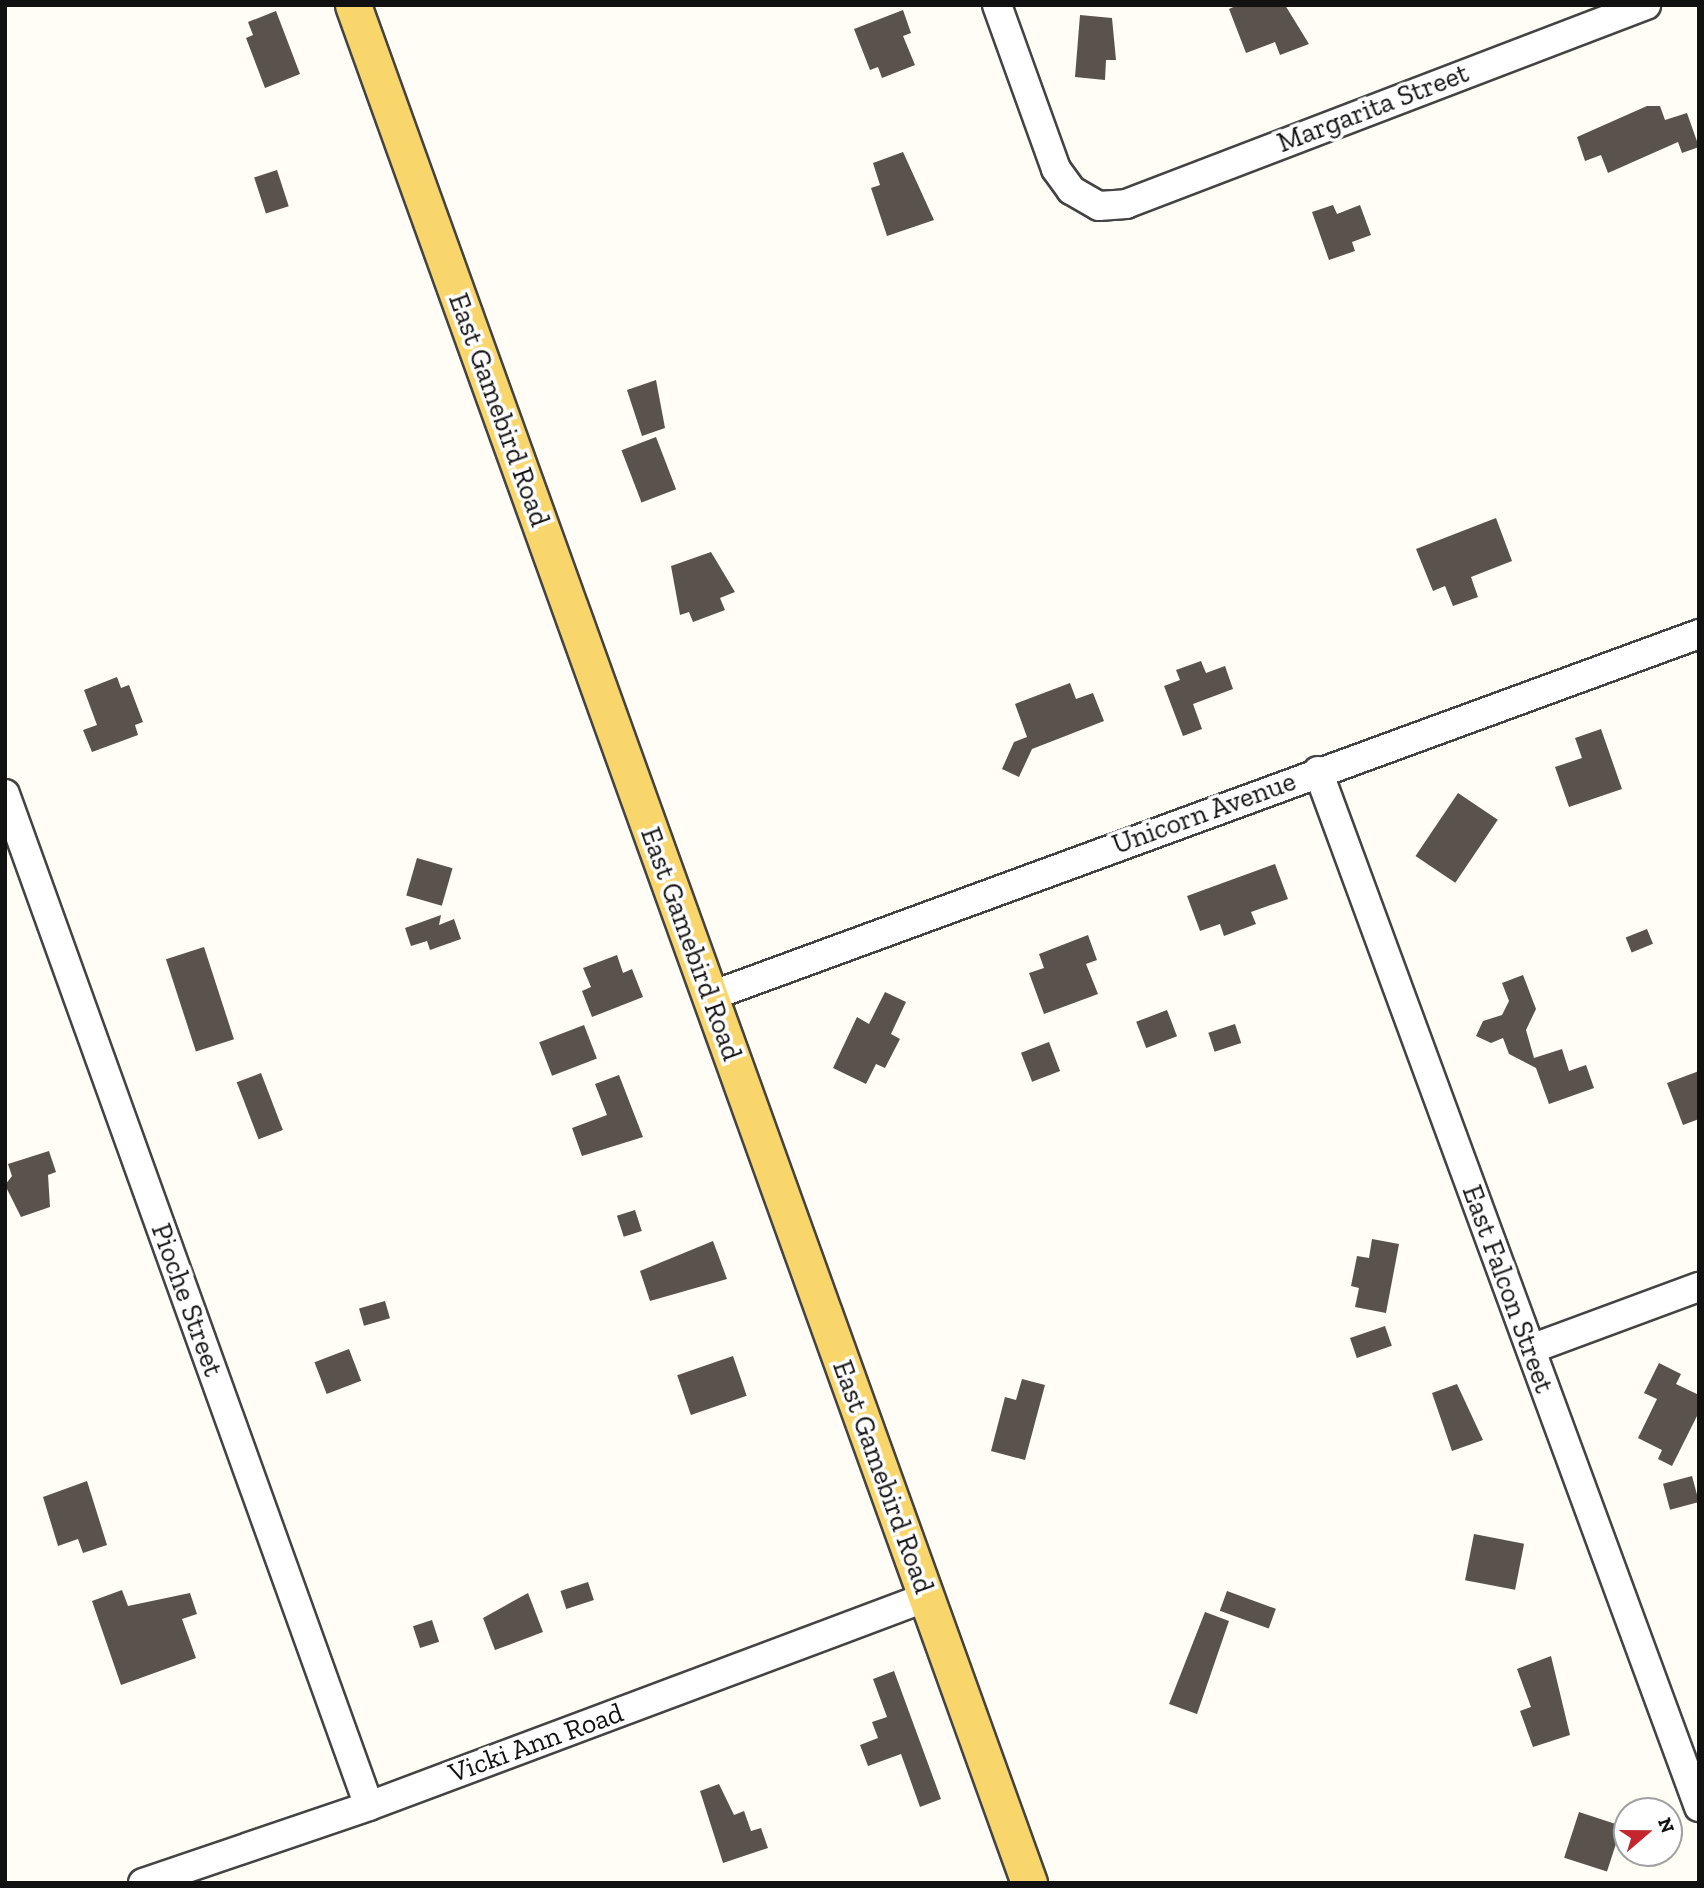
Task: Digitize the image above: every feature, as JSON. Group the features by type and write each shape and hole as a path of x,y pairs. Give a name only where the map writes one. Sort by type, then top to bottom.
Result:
{"main road":[{"name":"East Gamebird Road","path":"353,5 1029,1883"}],"street":[{"name":"Margarita Street","path":"997,5 1056,169 1071,190 1099,206 1126,204 1646,5"},
{"name":"Unicorn Avenue","path":"710,996 1318,771 1699,634"},
{"name":"East Falcon Street","path":"1318,771 1699,1807"},
{"name":"Pioche Street","path":"5,794 369,1806"},
{"path":"1531,1349 1699,1287"},
{"name":"Vicki Ann Road","path":"143,1883 369,1806 927,1597"}],"building":[{"path":"1238,5 1285,5 1309,44 1280,55 1275,42 1246,53 1229,9"},
{"path":"903,10 911,33 903,36 915,65 882,78 878,67 870,70 854,29"},
{"path":"276,11 300,74 265,88 246,38 253,35 248,22"},
{"path":"1080,15 1112,18 1116,60 1106,60 1105,80 1075,77"},
{"path":"1647,106 1660,106 1665,120 1687,113 1699,147 1682,153 1678,142 1608,173 1601,155 1585,161 1577,137"},
{"path":"903,152 934,220 887,236 871,188 880,185 873,163"},
{"path":"277,170 289,206 266,214 254,177"},
{"path":"1333,205 1337,214 1360,205 1371,235 1352,242 1355,251 1329,260 1312,212"},
{"path":"656,380 665,428 642,436 627,390"},
{"path":"656,437 676,489 642,503 621,450"},
{"path":"1496,518 1512,561 1471,577 1478,597 1453,606 1445,586 1433,591 1416,549"},
{"path":"711,552 735,592 720,598 725,610 693,622 689,612 680,615 671,566"},
{"path":"1201,661 1206,673 1225,666 1233,689 1193,704 1202,729 1183,736 1164,686 1180,680 1176,670"},
{"path":"117,677 121,688 129,685 143,722 135,725 138,735 92,752 83,730 97,725 84,690"},
{"path":"1070,683 1076,699 1093,693 1104,721 1032,749 1019,777 1002,769 1014,742 1027,737 1015,704"},
{"path":"1601,729 1622,789 1569,807 1555,767 1582,758 1575,738"},
{"path":"1458,793 1498,820 1455,883 1416,856"},
{"path":"417,858 453,868 442,906 406,895"},
{"path":"1275,864 1288,899 1251,912 1256,924 1224,936 1220,924 1200,931 1187,896"},
{"path":"441,915 439,925 454,919 461,939 430,950 427,941 411,946 405,928"},
{"path":"1647,929 1653,944 1632,952 1626,938"},
{"path":"1088,935 1097,960 1086,964 1098,994 1044,1014 1029,973 1044,968 1039,954"},
{"path":"204,947 234,1039 196,1052 166,959"},
{"path":"617,955 623,973 632,969 643,997 592,1017 582,991 591,987 583,968"},
{"path":"1523,975 1536,1009 1526,1030 1534,1058 1562,1049 1569,1071 1586,1065 1594,1088 1549,1104 1536,1068 1509,1054 1503,1038 1491,1043 1476,1036 1483,1021 1502,1015 1509,1001 1502,983"},
{"path":"885,992 906,1002 891,1034 900,1039 885,1068 876,1064 866,1084 833,1068 857,1017 869,1024"},
{"path":"1167,1010 1177,1036 1146,1048 1136,1022"},
{"path":"1235,1024 1241,1043 1215,1052 1208,1033"},
{"path":"584,1025 597,1059 552,1076 539,1042"},
{"path":"1049,1042 1060,1071 1032,1082 1021,1053"},
{"path":"1699,1071 1699,1119 1683,1125 1667,1083"},
{"path":"261,1073 283,1130 259,1139 237,1082"},
{"path":"619,1075 643,1137 582,1156 572,1128 607,1115 595,1084"},
{"path":"49,1151 56,1172 48,1175 50,1207 21,1217 5,1185 12,1176 8,1164"},
{"path":"635,1210 642,1231 624,1237 617,1216"},
{"path":"1372,1239 1399,1244 1386,1313 1355,1307 1359,1288 1351,1286 1357,1256 1369,1258"},
{"path":"713,1241 727,1279 650,1301 640,1271"},
{"path":"385,1301 390,1318 364,1326 359,1308"},
{"path":"1385,1326 1392,1346 1357,1358 1350,1338"},
{"path":"349,1349 361,1381 327,1394 314,1362"},
{"path":"733,1356 747,1396 691,1415 677,1375"},
{"path":"1659,1363 1681,1374 1676,1384 1699,1395 1699,1412 1672,1466 1658,1459 1662,1450 1638,1438 1657,1399 1644,1393"},
{"path":"1022,1379 1045,1385 1025,1460 991,1451 1005,1397 1016,1400"},
{"path":"1457,1384 1483,1440 1452,1451 1432,1393"},
{"path":"1692,1476 1699,1502 1670,1510 1663,1484"},
{"path":"87,1481 107,1545 83,1553 78,1539 58,1546 43,1497"},
{"path":"1474,1534 1524,1544 1515,1590 1465,1580"},
{"path":"588,1582 594,1600 566,1609 560,1591"},
{"path":"122,1590 128,1606 190,1593 197,1614 182,1619 196,1658 121,1685 92,1601"},
{"path":"1227,1591 1276,1609 1269,1629 1220,1611"},
{"path":"528,1593 543,1632 495,1650 483,1618"},
{"path":"1205,1612 1229,1621 1197,1714 1169,1704"},
{"path":"432,1620 439,1642 420,1648 413,1626"},
{"path":"1551,1656 1570,1735 1533,1747 1520,1711 1531,1707 1517,1669"},
{"path":"894,1671 941,1799 920,1807 901,1754 868,1766 860,1745 878,1738 872,1722 887,1717 873,1679"},
{"path":"719,1784 734,1815 744,1811 751,1831 761,1828 768,1848 723,1863 700,1791"},
{"path":"1579,1812 1613,1823 1613,1853 1607,1872 1564,1858"}]}
